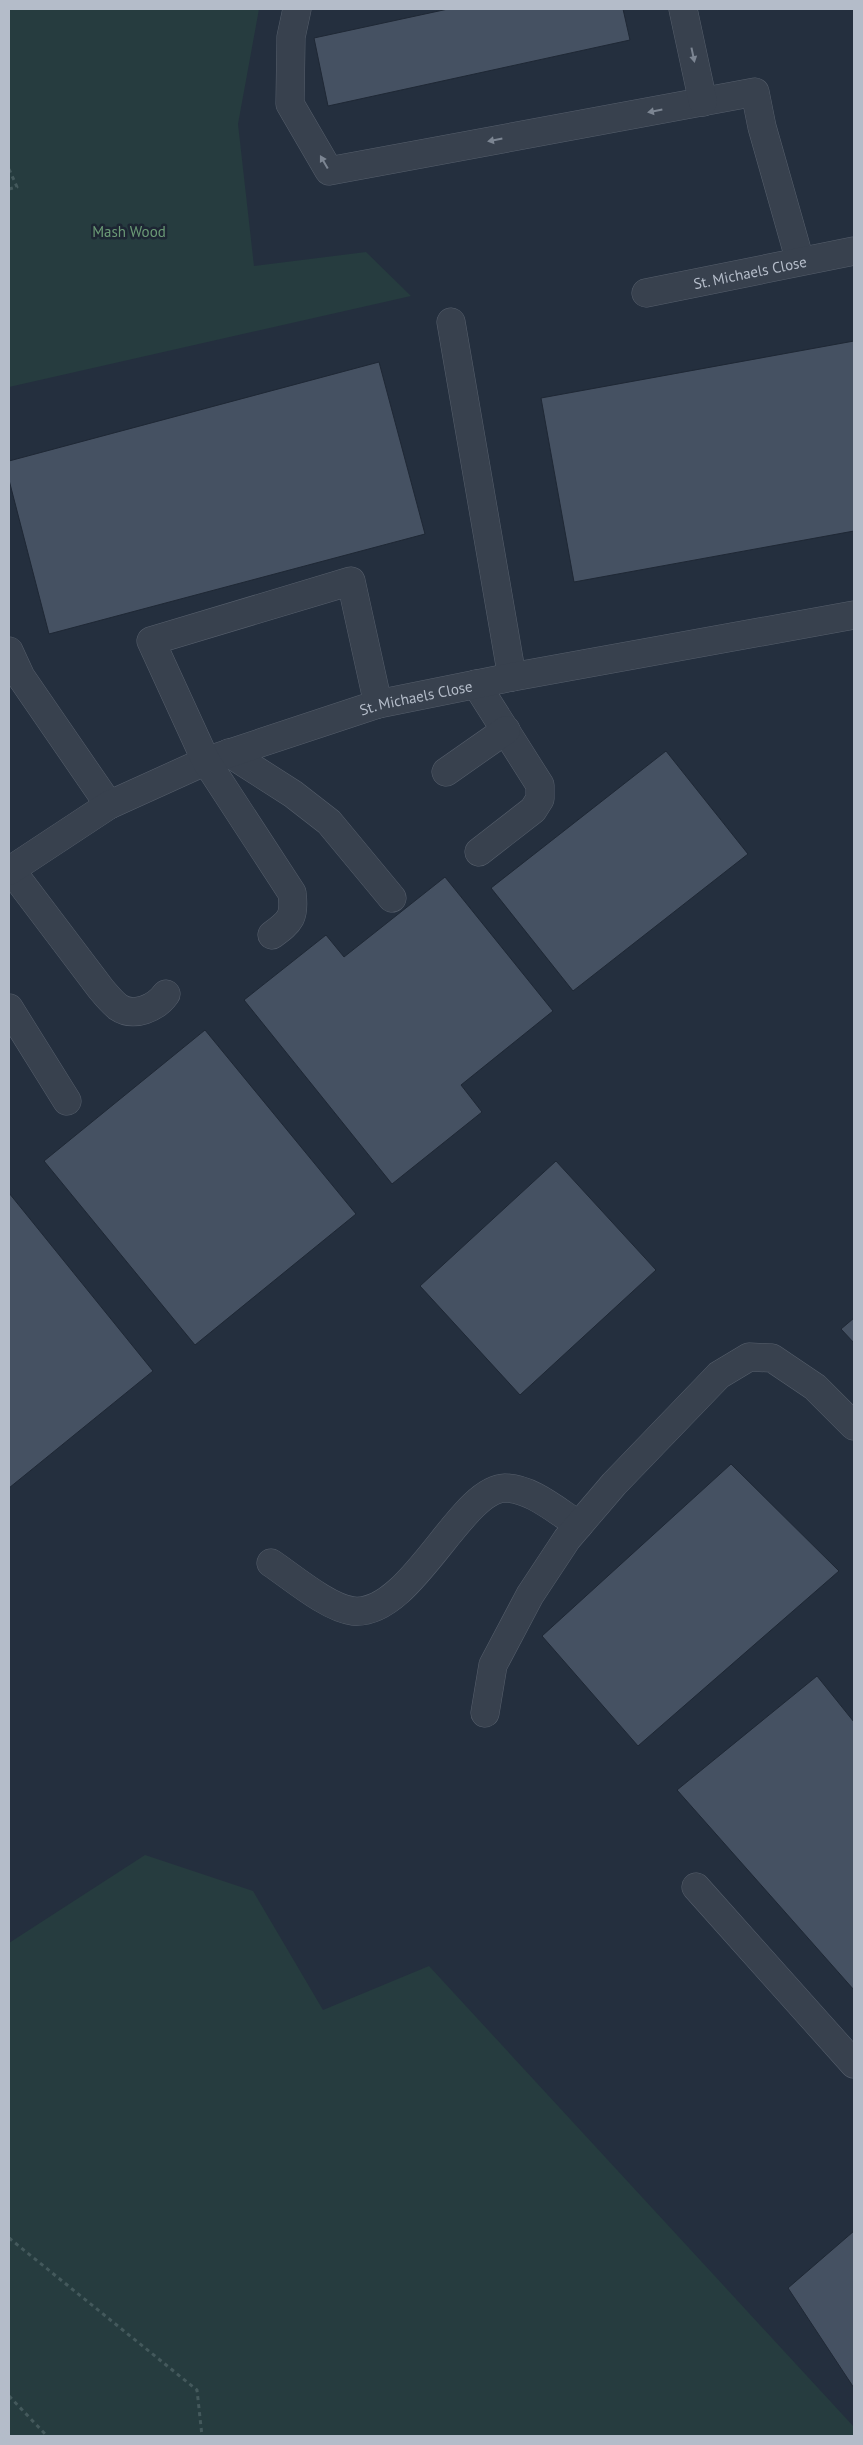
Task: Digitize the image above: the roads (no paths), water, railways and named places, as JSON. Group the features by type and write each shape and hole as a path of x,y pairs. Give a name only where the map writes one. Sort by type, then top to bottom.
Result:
{"street":[{"path":"297,9 291,37 290,104 329,171 755,92 762,127 800,261"},
{"path":"684,9 703,102"},
{"name":"St. Michaels Close","path":"646,294 854,251"},
{"path":"451,322 512,677"},
{"path":"272,934 287,924 293,915 292,893 151,641 351,581 378,704"},
{"name":"St. Michaels Close","path":"10,870 109,805 217,757 378,704 512,677 854,615"},
{"path":"9,651 21,678 109,805"},
{"path":"476,684 540,785 540,799 533,810 479,852"},
{"path":"446,772 506,730"},
{"path":"217,757 293,794 329,822 392,898"},
{"path":"10,870 90,974 118,1007 142,1011 159,1003 166,994"},
{"path":"9,1008 67,1101"},
{"path":"485,1713 493,1665 530,1595 567,1539 614,1484 719,1375 749,1356 772,1358 815,1387 854,1426"},
{"path":"271,1563 333,1604 352,1611 372,1610 390,1598 407,1582 481,1499 504,1488 524,1492 579,1525"},
{"path":"696,1887 854,2064"}],"park label":[{"name":"Mash Wood","path":"129,231"}]}
